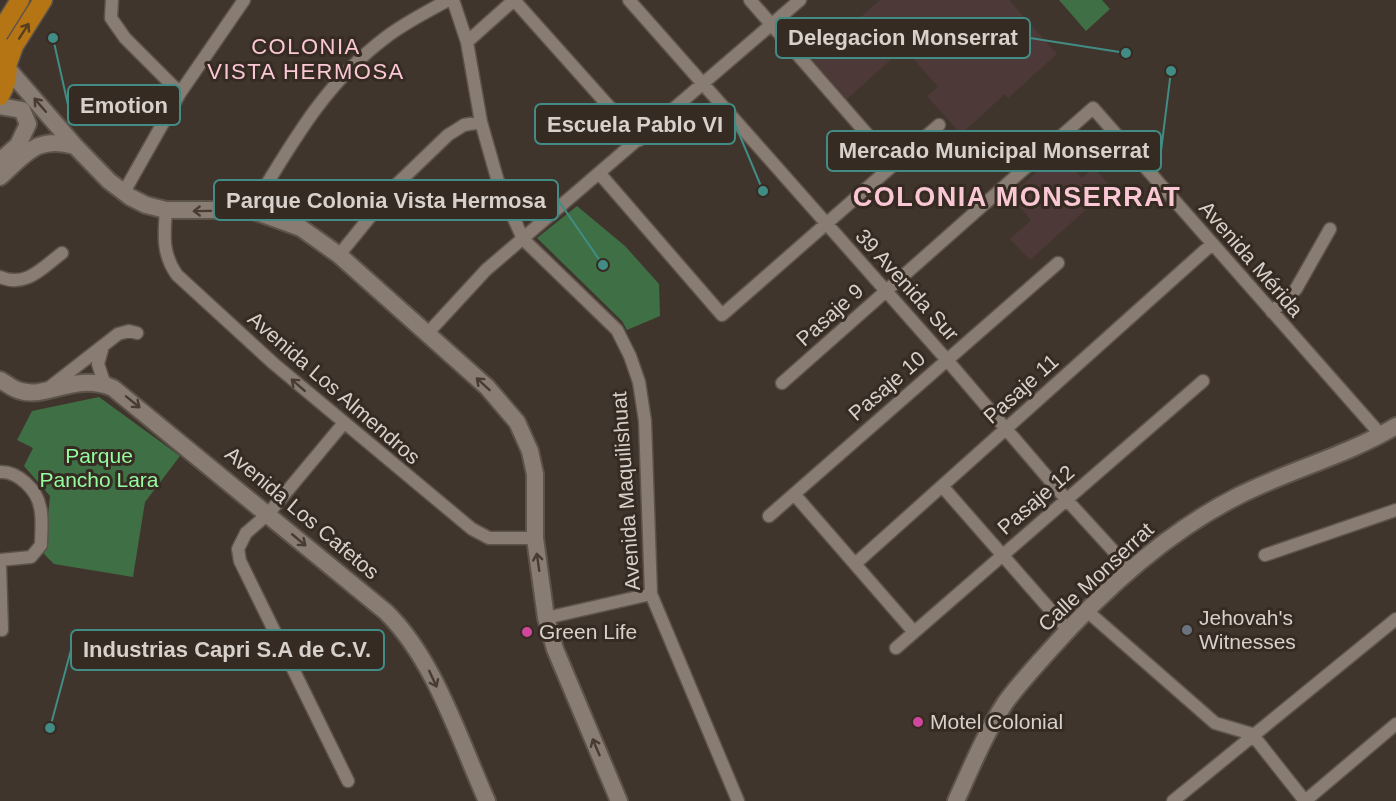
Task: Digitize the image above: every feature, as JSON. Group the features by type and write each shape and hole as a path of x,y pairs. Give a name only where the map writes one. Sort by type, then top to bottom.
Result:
{"highway":[{"path":"0,32 20,0"},
{"path":"0,96 6,83 14,46 43,0"},
{"path":"0,45 8,66"}],"street":[{"path":"112,0 111,18 125,38 180,93"},
{"path":"124,192 180,93 244,0"},
{"path":"251,210 309,115 333,84 386,37 448,0"},
{"name":"Avenida Maquilishuat","path":"453,0 467,42 481,122 499,185 523,238 617,330 630,356 639,382 645,421 651,594 738,801"},
{"path":"467,42 514,0 639,140"},
{"name":"39 Avenida Sur","path":"629,0 1130,569"},
{"path":"750,0 894,165"},
{"path":"426,335 475,282 523,238 800,0"},
{"path":"8,66 75,146 124,192 146,205 166,210 251,210 301,228 339,255 487,387 517,422 534,465 535,538 546,618 555,649 619,801"},
{"path":"0,106 21,110 28,124 18,145 0,161"},
{"name":"Avenida Mérida","path":"1093,108 1381,435"},
{"name":"Pasaje 9","path":"782,383 1093,108"},
{"path":"339,255 396,185 448,135 464,125 481,122"},
{"path":"600,174 722,315 939,125"},
{"path":"0,177 36,146 48,141 75,146"},
{"name":"Avenida Los Almendros","path":"166,210 163,242 169,262 177,275 343,423 480,534 489,538 535,538"},
{"path":"1272,312 1296,289 1330,229"},
{"name":"Pasaje 11","path":"855,564 1212,244"},
{"path":"0,277 13,282 23,280 44,268 62,253"},
{"name":"Pasaje 10","path":"769,516 1058,263"},
{"path":"49,388 124,331 137,333"},
{"path":"104,344 98,364 105,385"},
{"name":"Avenida Los Cafetos","path":"0,380 21,392 69,383 105,385 123,394 386,612 409,638 424,662 487,801"},
{"name":"Pasaje 12","path":"896,648 1203,381"},
{"path":"343,423 268,514 241,541 238,549 240,561 348,781"},
{"name":"Calle Monserrat","path":"956,801 980,749 1006,703 1068,630 1130,569 1186,526 1231,499 1381,435 1396,426"},
{"path":"0,472 6,472 22,479 35,494 40,507 41,545 31,557 0,560"},
{"path":"942,486 1068,630"},
{"path":"794,494 914,632"},
{"path":"1265,555 1396,510"},
{"path":"0,566 2,630"},
{"path":"546,618 651,594"},
{"path":"1087,611 1215,723 1252,734 1305,801 1396,724"},
{"path":"1173,801 1252,734 1396,620"}],"shaded area":[{"path":"880,0 1009,0 1057,54 1008,98 1005,94 961,134 927,96 938,87 904,48 847,99 812,60"},
{"path":"1059,152 1082,178 1094,168 1111,187 1030,260 1010,239 1031,220 1010,196"}],"green space":[{"path":"1059,0 1102,0 1110,9 1086,31"},
{"path":"577,206 625,246 659,284 660,316 627,330 622,321 537,238"},
{"name":"Parque Pancho Lara","path":"99,397 180,456 145,502 133,577 54,564 44,554 50,496 24,466 33,448 17,440 32,411"}],"place":[{"name":"Emotion","path":"53,38"},
{"name":"Delegacion Monserrat","path":"1126,53"},
{"name":"Mercado Municipal Monserrat","path":"1171,71"},
{"name":"Escuela Pablo VI","path":"763,191"},
{"name":"Parque Colonia Vista Hermosa","path":"603,265"},
{"name":"Jehovah's Witnesses","path":"1187,630"},
{"name":"Green Life","path":"527,632"},
{"name":"Motel Colonial","path":"918,722"},
{"name":"Industrias Capri S.A de C.V.","path":"50,728"}],"district":[{"name":"COLONIA VISTA HERMOSA","path":"306,58"},
{"name":"COLONIA MONSERRAT","path":"1017,197"}]}
